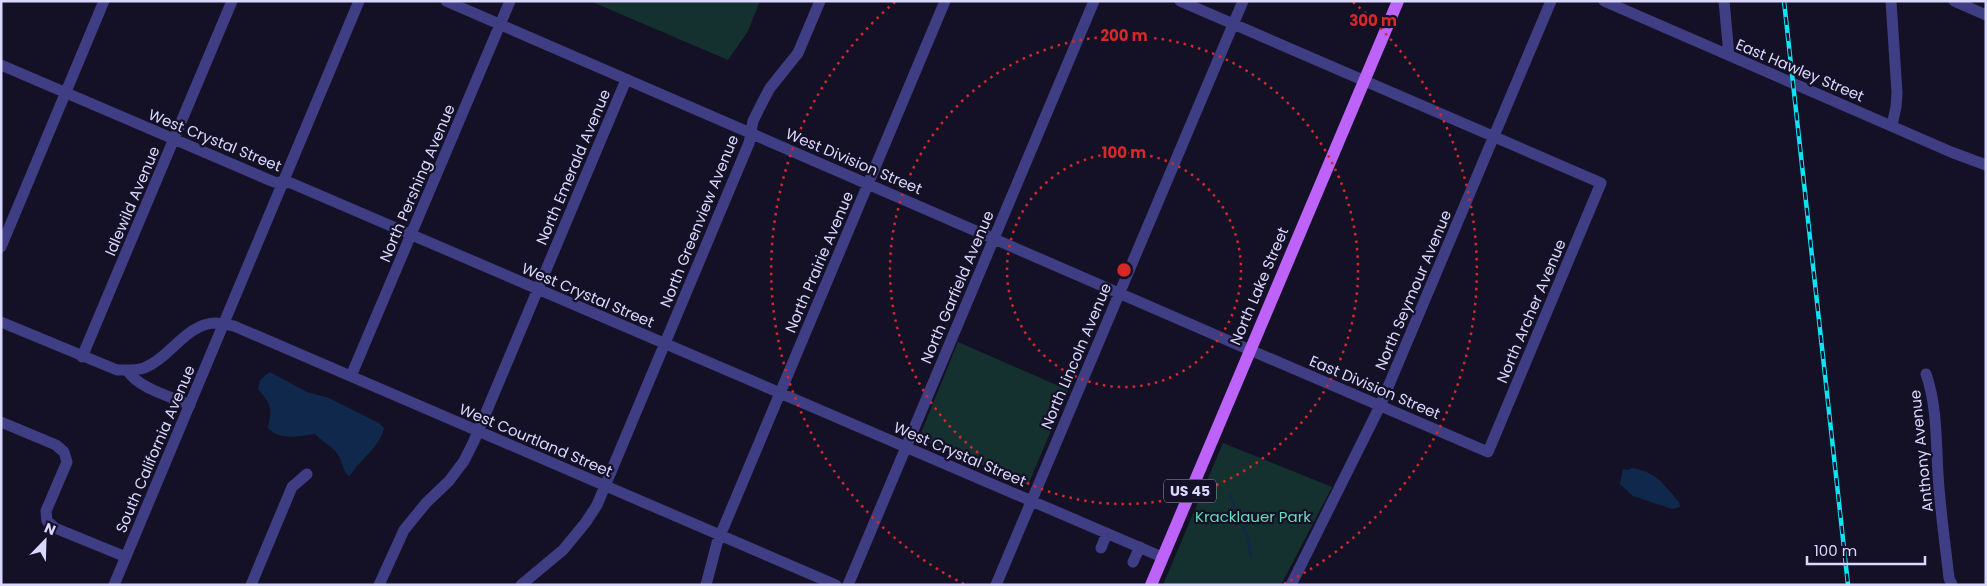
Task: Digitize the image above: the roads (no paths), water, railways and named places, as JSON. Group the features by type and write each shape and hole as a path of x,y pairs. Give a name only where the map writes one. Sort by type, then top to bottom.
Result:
{"main road":[{"name":"North Lake Street","path":"1151,585 1398,1"}],"street":[{"path":"1,247 104,1"},
{"name":"Idlewild Avenue","path":"82,357 232,1"},
{"name":"South California Avenue","path":"114,585 359,1"},
{"name":"West Division Street","path":"446,1 1250,350"},
{"name":"North Pershing Avenue","path":"351,376 510,1"},
{"name":"North Greenview Avenue","path":"521,585 576,537 606,486 750,143 753,121 770,88 798,52 820,1"},
{"name":"North Prairie Avenue","path":"706,585 713,554 945,1"},
{"name":"North Garfield Avenue","path":"848,585 1094,1"},
{"path":"1180,1 1494,138"},
{"name":"North Lincoln Avenue","path":"996,585 1243,1"},
{"name":"North Seymour Avenue","path":"1291,585 1380,406 1551,1"},
{"name":"East Hawley Street","path":"1604,1 1986,165"},
{"path":"1724,1 1728,55"},
{"path":"1891,1 1897,93 1892,125"},
{"path":"1954,1 1986,15"},
{"name":"West Crystal Street","path":"1,65 274,182 291,183 1162,557"},
{"name":"North Emerald Avenue","path":"379,585 404,530 426,503 449,481 464,461 626,80"},
{"name":"North Archer Avenue","path":"1488,452 1601,183 1494,138"},
{"path":"1,322 82,357 111,368 127,370 145,368 159,359 195,329 214,323 224,324"},
{"name":"West Courtland Street","path":"224,324 234,326 836,585"},
{"name":"East Division Street","path":"1250,350 1488,452"},
{"path":"127,370 132,377 148,387 190,405"},
{"name":"Anthony Avenue","path":"1926,374 1930,386 1935,423 1939,484 1949,578 1952,585"},
{"path":"1,422 56,445 64,452 67,462 46,511 47,521 56,528 126,557"},
{"path":"250,585 292,487 307,474"},
{"path":"1101,548 1108,533"},
{"path":"1134,562 1140,547"}],"water":[{"path":"270,372 307,392 329,398 379,423 384,428 374,447 349,476 344,470 338,454 315,434 284,436 278,435 268,428 270,407 258,389 260,380"},
{"path":"1633,468 1648,473 1659,480 1679,502 1680,507 1672,509 1633,496 1620,484 1623,469"}],"waterway":[{"path":"1230,495 1248,538 1251,557"}],"railway":[{"path":"1784,1 1848,585"}],"park label":[{"name":"Kracklauer Park","path":"1253,516"}]}
